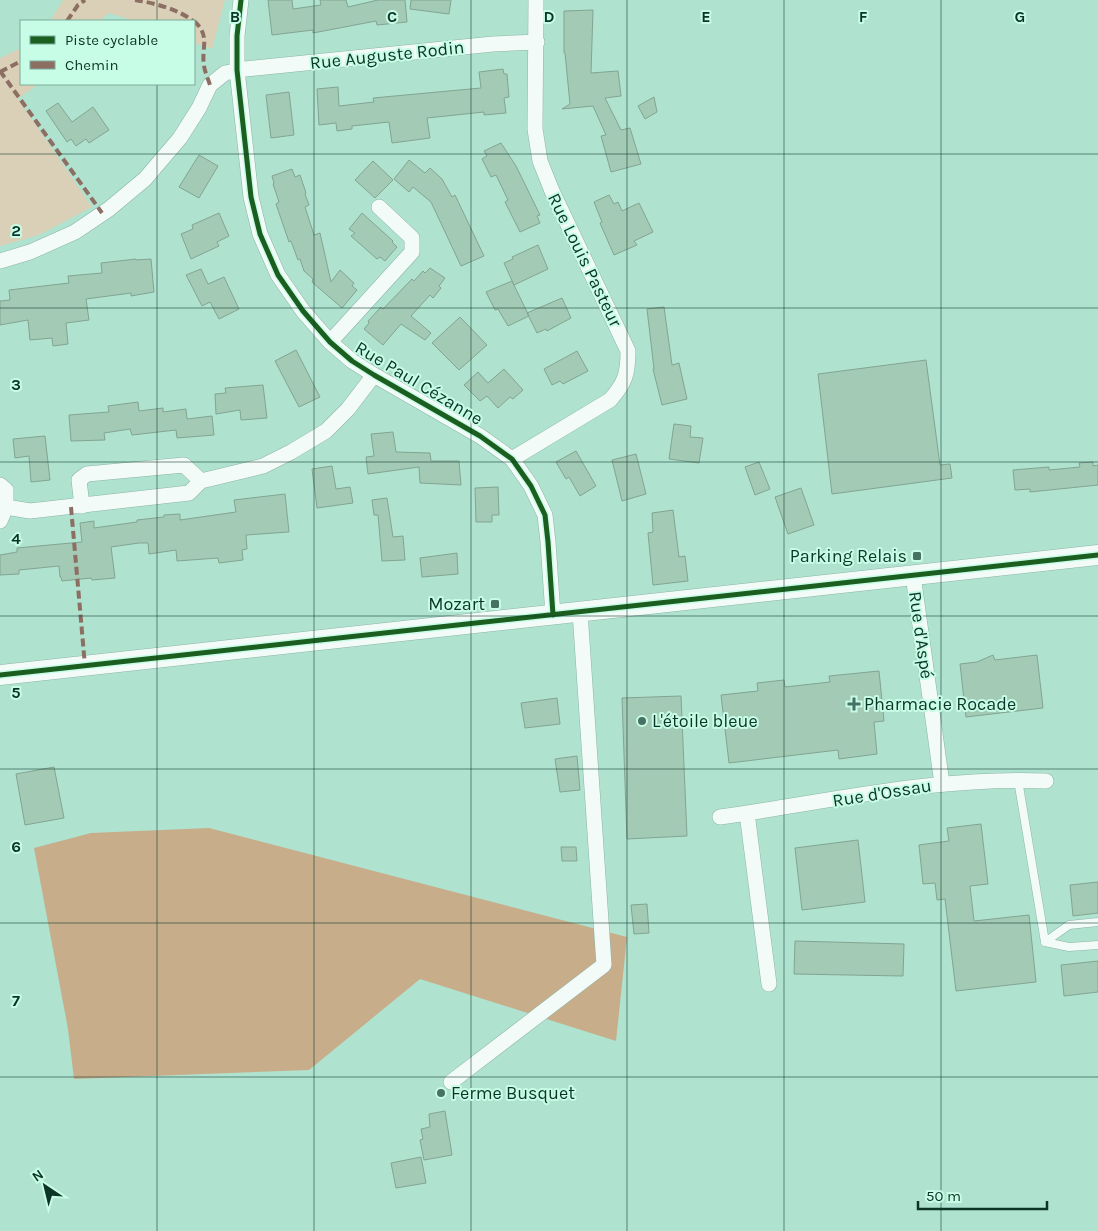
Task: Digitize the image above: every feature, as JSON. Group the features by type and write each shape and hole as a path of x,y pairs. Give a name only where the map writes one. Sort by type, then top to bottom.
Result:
{"main road":[{"path":"0,675 1098,554"}],"street":[{"name":"Rue Paul Cézanne","path":"241,0 237,36 237,70 251,197 260,234 278,275 303,311 330,342 352,361 480,436 512,460 531,486 545,515 553,615"},
{"name":"Rue Louis Pasteur","path":"512,460 610,400 621,388 628,369 628,351 552,191 540,161 535,129 536,0"},
{"name":"Rue Auguste Rodin","path":"237,70 493,44 537,42"},
{"path":"0,261 30,252 75,232 145,179 180,138 199,108 210,85 225,73 237,70"},
{"path":"330,342 412,252 412,238 379,207"},
{"path":"6,507 30,511 189,493 201,481 263,466 326,431 348,409 374,375"},
{"path":"82,506 80,480 87,474 184,465 201,481"},
{"path":"0,485 6,490 6,507 0,521"},
{"name":"Rue d'Aspé","path":"913,575 942,784"},
{"path":"451,1082 604,964 580,612"},
{"name":"Rue d'Ossau","path":"720,817 942,784 1018,780 1046,781"},
{"path":"747,813 769,984"}],"lane":[{"path":"1018,780 1046,942"},
{"path":"1046,942 1069,925 1098,922"},
{"path":"1046,942 1069,947 1098,945"}],"shaded area":[{"path":"63,0 225,0 212,49 195,43 195,20 131,20 109,13 100,20 51,20"},
{"path":"20,48 20,85 37,85 18,99 92,207 39,235 0,246 0,58"},
{"path":"209,828 627,937 616,1041 420,979 309,1070 74,1079 68,1029 34,848 91,833"}],"building":[{"path":"268,0 292,0 293,9 321,5 320,0 346,0 348,7 378,0 405,0 407,22 377,25 376,21 313,33 313,30 272,35"},
{"path":"411,0 451,0 449,14 410,9"},
{"path":"593,10 591,73 618,71 621,96 605,98 621,130 630,128 641,164 611,172 601,136 606,135 593,106 562,109 570,104 564,53 564,11"},
{"path":"503,69 504,74 507,74 509,97 504,98 506,113 484,115 484,112 427,118 430,138 392,143 389,122 352,126 352,129 337,131 336,123 319,125 317,89 338,87 339,106 374,102 373,98 481,88 479,72"},
{"path":"289,92 294,135 271,138 266,95"},
{"path":"654,97 657,112 645,119 638,106"},
{"path":"58,103 72,122 93,107 109,130 89,143 86,139 76,146 71,139 67,142 46,111"},
{"path":"501,143 516,166 540,215 537,216 540,223 520,232 505,202 508,200 496,175 491,177 482,159 487,156 484,151"},
{"path":"199,155 218,166 199,198 179,187"},
{"path":"409,160 425,173 430,168 442,179 452,197 455,195 484,256 461,266 431,202 413,187 409,192 394,179"},
{"path":"373,161 393,180 375,198 355,180"},
{"path":"292,169 295,177 300,175 309,205 305,207 314,235 320,233 331,282 340,270 354,283 352,286 357,290 342,308 312,282 313,279 304,271 291,241 289,242 276,204 279,202 272,176"},
{"path":"609,195 614,204 618,202 622,211 639,203 653,232 634,241 637,245 614,255 600,223 602,222 594,202"},
{"path":"219,213 229,236 217,242 219,246 191,259 181,234 193,229 192,225"},
{"path":"362,213 393,241 397,247 385,261 380,257 377,259 351,236 355,233 349,229"},
{"path":"538,245 548,269 514,285 504,263 513,259 512,257"},
{"path":"151,259 154,292 131,296 131,293 86,299 89,320 66,323 68,344 53,346 52,338 30,340 28,320 0,325 0,301 10,300 9,290 69,283 68,276 102,273 101,263"},
{"path":"430,268 445,278 439,286 441,288 433,298 430,295 411,316 431,333 425,340 401,324 383,345 364,329 369,323 368,321 381,307 383,309 412,279 414,281 423,271 425,273"},
{"path":"201,269 208,284 224,277 239,309 219,319 210,302 202,306 186,275"},
{"path":"512,281 529,316 508,326 498,309 495,310 486,292"},
{"path":"562,298 571,318 547,331 546,329 537,333 527,313"},
{"path":"664,307 672,365 679,363 687,399 662,405 653,369 647,309"},
{"path":"460,317 487,345 459,370 432,343"},
{"path":"296,350 320,397 299,407 275,361"},
{"path":"577,351 588,371 563,384 560,381 552,385 544,369"},
{"path":"926,360 940,465 950,464 952,478 832,494 818,374"},
{"path":"504,369 523,390 513,399 510,397 498,408 487,396 480,401 464,385 478,372 488,383"},
{"path":"263,385 267,418 241,420 240,410 216,414 215,394 226,393 225,388"},
{"path":"138,402 139,411 163,408 163,412 186,409 187,419 212,416 214,435 177,438 176,430 132,435 130,429 104,433 105,440 71,441 69,415 109,412 108,406"},
{"path":"674,424 691,426 690,437 703,438 699,463 669,459"},
{"path":"393,432 396,452 430,453 431,461 459,461 461,485 420,483 419,467 368,474 366,457 374,456 371,434"},
{"path":"45,436 50,480 31,482 29,456 15,458 13,439"},
{"path":"576,451 596,486 580,496 569,477 566,479 556,462"},
{"path":"636,454 646,494 622,501 612,460"},
{"path":"759,462 770,489 755,495 745,467"},
{"path":"1093,462 1093,466 1098,465 1098,485 1030,492 1030,489 1015,490 1013,470 1049,467 1049,470 1080,467 1079,463"},
{"path":"332,466 336,489 350,487 353,503 317,508 312,469"},
{"path":"498,487 499,515 492,515 492,522 476,522 475,488"},
{"path":"801,488 814,525 788,534 775,497"},
{"path":"285,494 289,532 246,535 247,549 242,550 243,560 219,563 218,558 177,561 176,550 149,554 148,543 139,543 111,547 115,578 62,581 59,566 19,570 19,574 0,575 0,555 17,552 17,548 82,542 80,523 94,521 94,528 164,517 164,515 180,514 180,520 236,512 234,500"},
{"path":"387,498 393,537 403,536 405,560 382,561 378,515 374,515 372,500"},
{"path":"673,510 679,557 685,556 688,581 653,585 648,533 653,532 652,513"},
{"path":"457,553 458,574 422,577 420,558"},
{"path":"993,655 995,660 1037,655 1043,708 966,717 960,664 977,662"},
{"path":"879,671 884,721 874,722 877,754 839,759 838,750 729,763 721,695 758,691 757,683 784,680 785,687 830,682 829,676"},
{"path":"681,696 687,836 627,839 622,698"},
{"path":"557,698 560,724 525,728 521,703"},
{"path":"577,756 580,790 560,792 555,759"},
{"path":"54,767 64,818 25,825 16,774"},
{"path":"981,824 988,884 970,886 974,921 1029,915 1036,982 956,991 945,899 937,900 935,883 923,884 919,845 949,841 947,828"},
{"path":"858,840 865,902 802,910 795,848"},
{"path":"561,847 576,847 577,861 562,861"},
{"path":"1098,882 1098,913 1073,916 1070,885"},
{"path":"647,904 649,933 634,934 631,905"},
{"path":"795,941 904,944 903,976 794,974"},
{"path":"1098,961 1098,992 1064,996 1061,965"},
{"path":"445,1111 452,1155 424,1160 420,1140 423,1139 421,1129 430,1127 429,1114"},
{"path":"421,1157 426,1183 396,1188 391,1163"}],"marked path":[{"path":"68,20 78,5 85,0"},
{"path":"135,0 166,7 192,20"},
{"path":"195,22 204,37 203,59 210,85"},
{"path":"0,72 20,62"},
{"path":"0,71 102,213"},
{"path":"71,507 85,666"}],"cycle path":[{"path":"241,0 237,36 237,70 251,197 260,234 278,275 303,311 330,342 352,361 480,436 512,459 531,486 545,515 553,615"},
{"path":"0,675 1098,555"}],"place":[{"name":"Parking Relais","path":"917,556"},
{"name":"Mozart","path":"495,604"},
{"name":"Pharmacie Rocade","path":"854,704"},
{"name":"L'étoile bleue","path":"642,721"},
{"name":"Ferme Busquet","path":"441,1093"}]}
